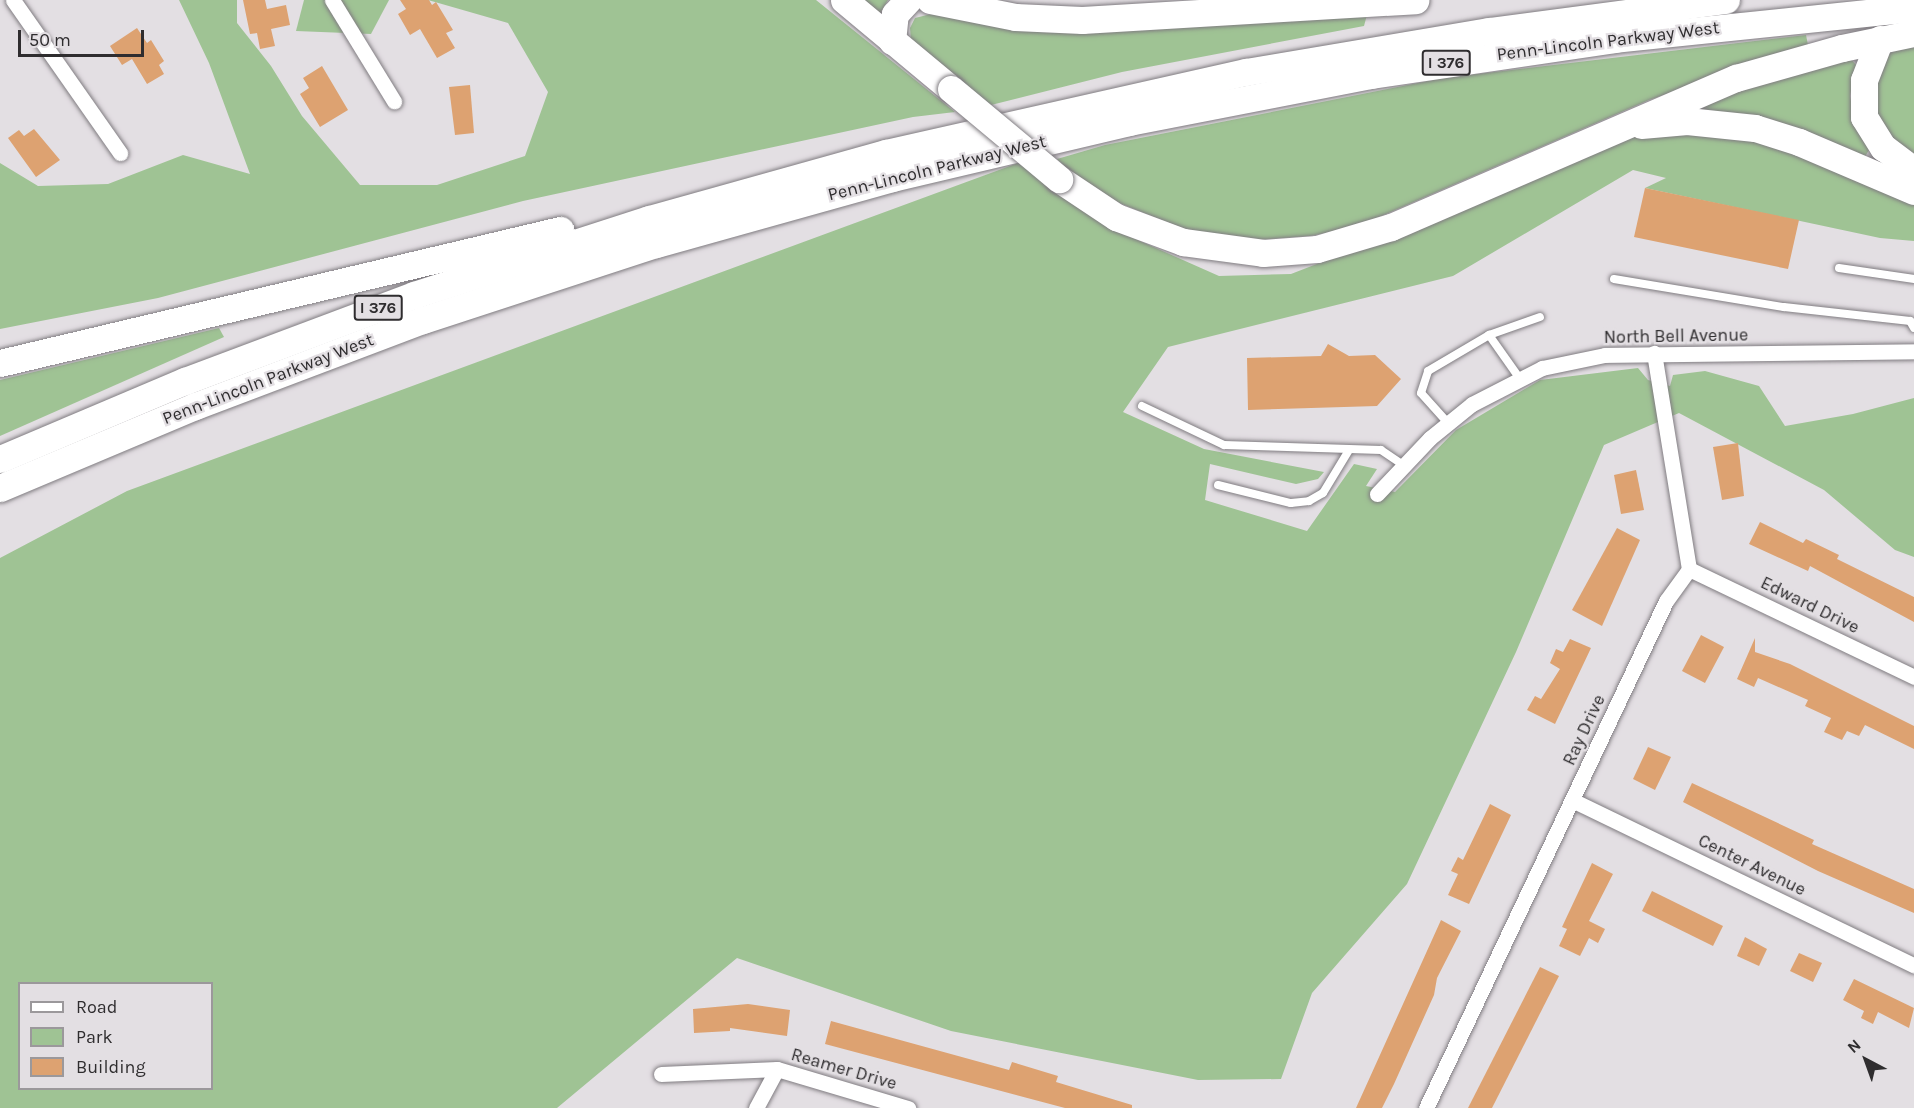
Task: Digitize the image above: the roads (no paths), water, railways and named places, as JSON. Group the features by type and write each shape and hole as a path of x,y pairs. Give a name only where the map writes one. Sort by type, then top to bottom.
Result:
{"highway":[{"path":"844,0 1059,179 1116,217 1166,237 1237,252 1291,252 1365,236 1736,78 1880,39 1914,33"},
{"path":"892,40 895,14 908,0"},
{"path":"930,0 1015,17 1082,20 1415,0"},
{"name":"Penn-Lincoln Parkway West","path":"0,459 185,381 414,295 531,256 767,185 1016,121 1246,72 1489,31 1726,0"},
{"name":"Penn-Lincoln Parkway West","path":"0,488 83,452 309,362 539,281 774,210 962,160 1129,122 1404,70 1625,37 1914,8"},
{"path":"1880,39 1864,80 1864,117 1884,147 1914,170"},
{"path":"1619,127 1687,121 1755,128 1799,142 1914,191"},
{"path":"0,363 429,259 767,185"},
{"path":"0,497 83,452"}],"street":[{"path":"14,0 120,153"},
{"path":"332,0 394,101"},
{"name":"North Bell Avenue","path":"1377,494 1402,464 1472,404 1542,368 1605,355 1914,351"},
{"path":"1654,353 1689,569"},
{"name":"Edward Drive","path":"1689,569 1914,676"},
{"name":"Ray Drive","path":"1426,1108 1666,602 1689,569"},
{"name":"Center Avenue","path":"1572,800 1914,965"},
{"path":"756,1108 777,1069"},
{"name":"Reamer Drive","path":"661,1074 777,1069 908,1108"}],"lane":[{"path":"1839,268 1914,279"},
{"path":"1614,279 1784,307 1910,321 1914,328"},
{"path":"1448,423 1421,393 1428,371 1489,335 1540,317"},
{"path":"1489,335 1520,379"},
{"path":"1142,406 1224,445 1382,450 1402,464"},
{"path":"1218,485 1291,503 1309,501 1323,493 1349,450"}]}
